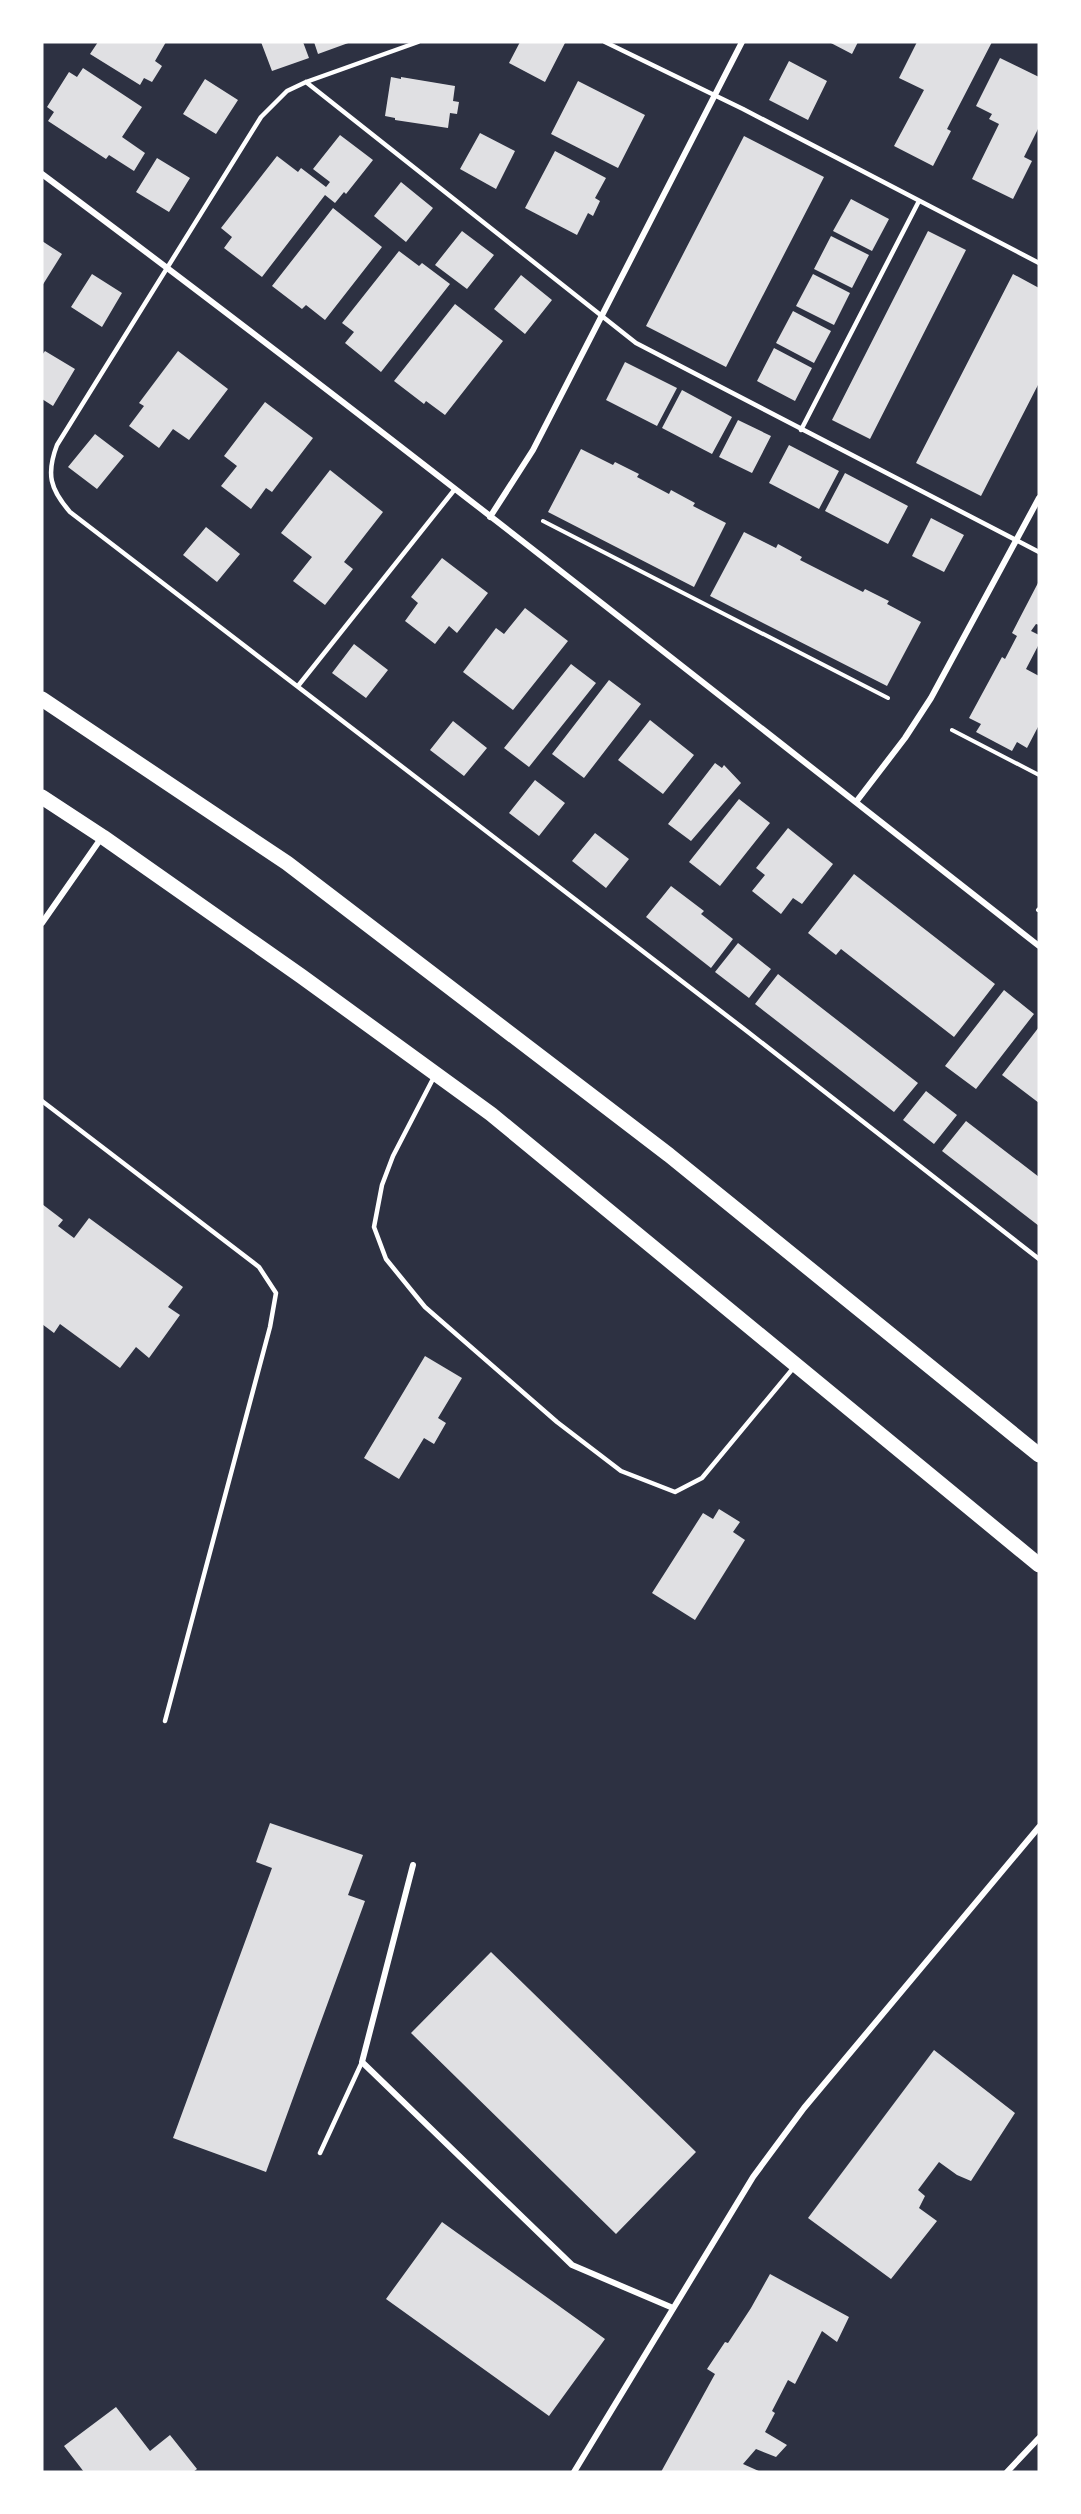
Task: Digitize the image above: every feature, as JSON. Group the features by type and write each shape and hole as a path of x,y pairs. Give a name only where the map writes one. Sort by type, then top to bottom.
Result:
{"main road":[{"path":"42,699 287,863 669,1155 1039,1455"},
{"path":"42,797 103,837 492,1114 1039,1565"}],"street":[{"path":"490,517 533,450 742,42"},
{"path":"42,174 168,267 455,489 1039,946"},
{"path":"856,802 905,738 932,698 1039,498"},
{"path":"42,923 103,837"},
{"path":"574,2472 753,2177 804,2108 1039,1827"},
{"path":"413,1865 362,2062 572,2265 673,2308"},
{"path":"1007,2472 1039,2438"}],"lane":[{"path":"418,42 306,82 287,92 261,117 57,445 52,459 52,485 58,498 70,512 1039,1259"},
{"path":"605,42 714,95 1039,263"},
{"path":"306,82 601,318 655,355 1039,552"},
{"path":"801,430 919,201"},
{"path":"298,686 455,489"},
{"path":"436,1073 393,1156 382,1185 374,1227 386,1259 425,1306 557,1422 621,1471 675,1492 702,1478 796,1365"},
{"path":"42,1101 259,1267 276,1293 270,1327 165,1721"},
{"path":"320,2153 362,2062"}],"path":[{"path":"543,521 888,698"},
{"path":"952,730 1039,776"}],"building":[{"path":"98,42 166,42 155,61 162,66 152,82 144,78 140,85 90,54"},
{"path":"261,42 303,42 309,58 272,71"},
{"path":"314,42 351,42 318,54"},
{"path":"520,42 565,43 545,82 509,63"},
{"path":"829,42 858,42 852,54"},
{"path":"917,42 992,42 947,129 951,131 933,166 894,146 924,90 899,78"},
{"path":"1000,58 1039,77 1039,127 1024,157 1032,161 1013,199 972,179 999,124 989,119 992,114 976,106"},
{"path":"789,61 827,81 808,120 769,100"},
{"path":"83,68 142,107 122,137 145,153 134,171 109,155 106,159 48,121 54,112 47,107 69,72 77,77"},
{"path":"391,77 455,86 453,101 459,102 457,114 450,113 448,128 395,120 395,118 385,116"},
{"path":"205,79 238,100 216,134 183,114"},
{"path":"578,81 645,115 618,168 551,134"},
{"path":"480,133 515,151 496,189 460,169"},
{"path":"340,135 373,160 346,194 344,192 335,203 325,195 262,277 224,248 232,237 221,228 277,156 298,172 301,168 326,187 330,182 313,169"},
{"path":"744,136 824,177 726,367 646,326"},
{"path":"555,151 606,178 595,198 600,201 593,216 588,213 577,235 525,208"},
{"path":"157,158 190,178 169,212 136,192"},
{"path":"401,182 433,208 406,242 374,216"},
{"path":"851,199 889,219 872,251 833,231"},
{"path":"333,208 382,247 325,320 306,305 302,309 272,286"},
{"path":"462,231 494,255 467,289 435,265"},
{"path":"928,231 966,250 870,439 832,420"},
{"path":"831,236 869,255 852,288 814,269"},
{"path":"42,241 62,254 42,286"},
{"path":"399,251 419,266 422,263 450,284 381,372 345,343 354,332 342,323"},
{"path":"92,274 122,293 102,327 71,307"},
{"path":"813,274 850,293 834,325 796,306"},
{"path":"1013,274 1039,288 1039,383 981,496 916,463"},
{"path":"521,275 552,300 525,334 494,309"},
{"path":"455,304 503,341 445,415 426,401 424,404 394,381"},
{"path":"793,311 831,331 814,363 776,343"},
{"path":"774,348 812,368 795,401 757,381"},
{"path":"45,351 75,369 53,406 42,399 42,355"},
{"path":"178,351 228,389 189,440 173,429 159,448 129,426 144,406 139,403"},
{"path":"625,362 677,388 657,426 606,400"},
{"path":"682,390 732,417 712,454 662,428"},
{"path":"265,402 313,438 272,492 266,488 251,509 221,486 237,466 224,456"},
{"path":"738,420 771,436 752,473 719,457"},
{"path":"95,434 124,456 97,489 68,467"},
{"path":"789,445 839,471 819,509 769,483"},
{"path":"581,449 613,465 615,462 639,474 637,477 669,494 671,490 695,503 693,506 726,523 694,587 548,512"},
{"path":"330,470 383,512 344,562 353,569 325,605 293,581 312,557 281,533"},
{"path":"845,473 908,506 888,544 825,511"},
{"path":"931,518 964,535 944,572 912,556"},
{"path":"206,527 240,554 217,582 183,555"},
{"path":"744,532 776,548 778,544 802,557 800,560 863,592 865,589 889,601 887,604 921,622 887,686 710,596"},
{"path":"442,558 488,593 457,633 449,626 435,644 405,621 418,603 411,597"},
{"path":"1039,581 1039,625 1036,624 1031,631 1039,635 1039,644 1026,669 1039,676 1039,725 1027,748 1017,742 1012,751 976,732 981,724 969,718 1002,657 1005,659 1017,636 1012,633"},
{"path":"525,608 568,641 513,710 463,672 496,628 504,634"},
{"path":"354,644 388,670 366,698 332,673"},
{"path":"571,664 596,683 529,767 504,748"},
{"path":"609,680 641,704 584,778 552,754"},
{"path":"650,720 694,755 663,794 618,760"},
{"path":"453,721 487,748 464,776 430,750"},
{"path":"715,763 722,768 724,765 741,783 691,841 668,824"},
{"path":"535,780 565,803 539,836 509,813"},
{"path":"739,799 770,823 720,886 689,862"},
{"path":"788,828 833,864 802,904 793,898 781,914 752,891 765,875 756,868"},
{"path":"595,833 629,859 606,888 572,861"},
{"path":"854,874 995,984 954,1037 841,949 836,955 808,933"},
{"path":"671,886 704,911 701,914 733,939 711,968 646,917"},
{"path":"738,943 771,969 749,998 715,972"},
{"path":"778,974 918,1083 894,1112 755,1004"},
{"path":"1004,990 1034,1014 976,1089 945,1066"},
{"path":"1039,1027 1039,1103 1002,1075"},
{"path":"926,1091 957,1115 934,1144 903,1120"},
{"path":"966,1121 1039,1177 1039,1226 942,1151"},
{"path":"42,1204 63,1220 58,1226 74,1238 89,1218 183,1287 168,1307 180,1315 149,1358 136,1347 120,1368 60,1324 54,1333 42,1324"},
{"path":"425,1356 462,1378 438,1418 446,1423 434,1444 424,1438 399,1479 364,1458"},
{"path":"719,1509 740,1522 733,1532 745,1540 695,1620 652,1593 703,1513 713,1519"},
{"path":"270,1823 363,1855 348,1895 365,1901 266,2172 173,2138 272,1868 256,1862"},
{"path":"491,1952 696,2152 616,2234 411,2033"},
{"path":"934,2050 1015,2113 971,2181 957,2175 939,2162 918,2190 925,2196 919,2208 937,2221 891,2279 808,2218"},
{"path":"442,2222 605,2339 549,2416 386,2299"},
{"path":"770,2274 849,2317 837,2342 822,2331 795,2384 788,2380 772,2411 775,2413 765,2432 787,2445 776,2457 756,2449 743,2464 761,2472 661,2472 715,2374 707,2369 725,2342 728,2343"},
{"path":"116,2407 150,2451 170,2435 197,2469 193,2472 84,2472 64,2446"}]}
